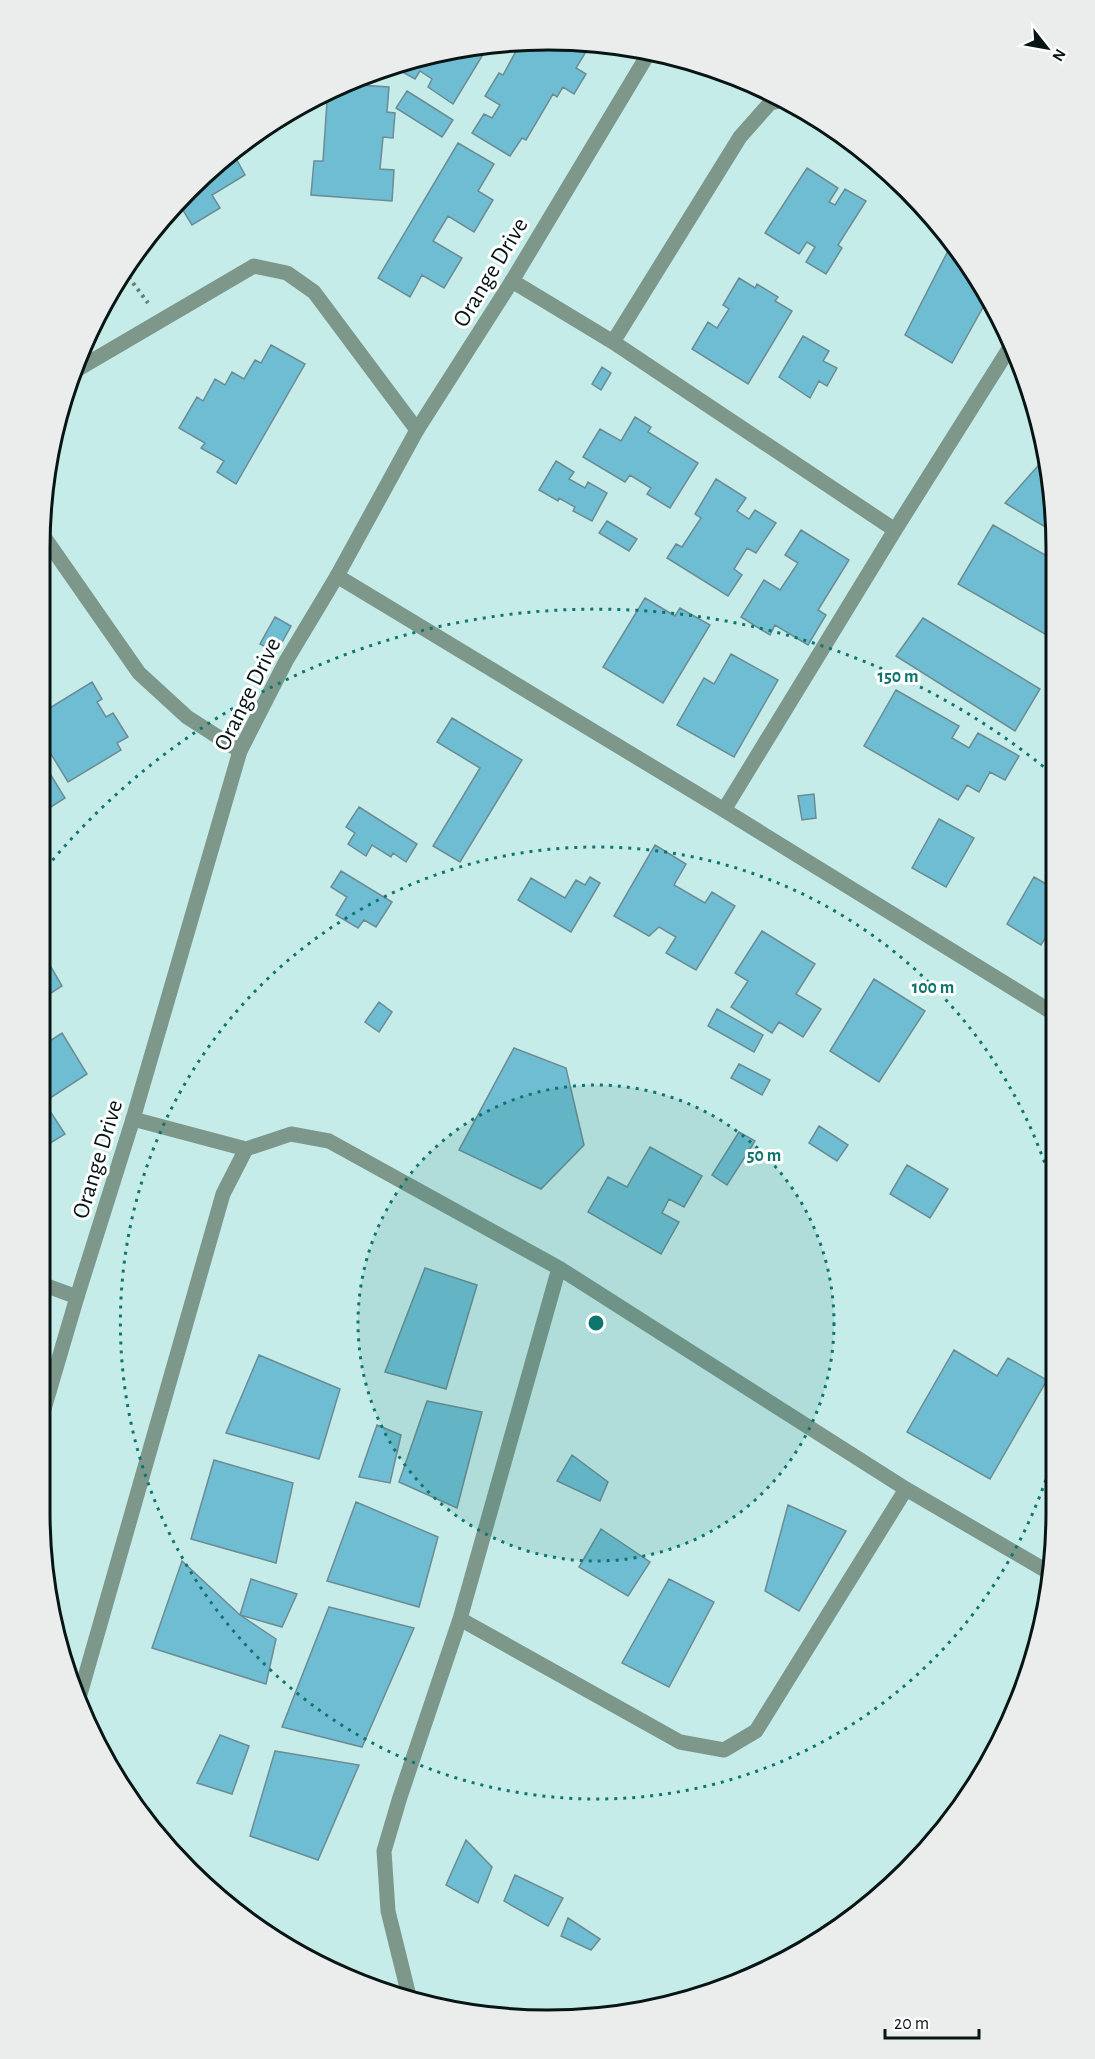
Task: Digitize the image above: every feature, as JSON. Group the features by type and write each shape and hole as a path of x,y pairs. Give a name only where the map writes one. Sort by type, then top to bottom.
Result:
{"street":[{"name":"Orange Drive","path":"50,1389 134,1119 240,751 286,661 337,576 417,430 512,281 645,59"},
{"path":"613,342 740,137 771,103"},
{"path":"84,366 254,266 287,273 314,292 417,430"},
{"path":"512,281 613,342 895,530"},
{"path":"724,810 1006,353"},
{"path":"50,545 139,673 188,717 240,751"},
{"path":"337,576 724,810 1046,1009"},
{"path":"134,1119 246,1149 291,1134 329,1141 559,1268 906,1489 1042,1568"},
{"path":"81,1687 224,1194 246,1149"},
{"path":"407,1989 388,1911 384,1851 460,1619 559,1268"},
{"path":"50,1287 77,1297"},
{"path":"460,1619 680,1742 724,1750 756,1731 906,1489"}],"path":[{"path":"129,277 162,320"}],"building":[{"path":"516,51 586,52 576,68 586,74 574,94 563,87 557,97 553,94 526,140 522,138 510,156 472,133 484,114 492,118 500,105 485,96 499,73 503,75"},
{"path":"483,54 453,104 428,87 432,79 420,71 415,79 402,71 450,59"},
{"path":"362,85 389,87 387,112 395,113 393,138 383,137 380,169 394,170 392,201 311,195 314,161 323,161 327,101"},
{"path":"407,91 453,120 442,137 396,108"},
{"path":"458,143 494,164 478,191 493,200 474,232 448,216 433,241 462,258 444,288 422,275 410,297 378,278"},
{"path":"236,159 245,175 212,195 220,208 192,225 182,209"},
{"path":"807,168 838,188 829,202 835,205 845,189 866,201 838,245 842,248 826,274 806,262 815,247 807,242 799,254 765,233"},
{"path":"948,251 983,307 952,363 905,335"},
{"path":"739,278 755,288 757,284 778,297 775,301 792,311 748,384 692,349 708,322 717,328 729,309 723,305"},
{"path":"803,336 829,351 823,361 837,368 827,386 819,381 810,398 779,377"},
{"path":"271,345 305,364 236,484 217,472 224,461 201,448 205,443 179,428 197,397 203,401 215,379 225,385 232,372 244,379 255,360 261,363"},
{"path":"602,367 611,373 601,390 592,384"},
{"path":"635,417 651,427 648,432 698,463 670,508 647,494 651,488 630,475 625,482 583,457 600,429 621,441"},
{"path":"556,461 574,472 569,479 585,488 588,482 607,493 592,521 573,511 575,507 559,498 558,501 539,490"},
{"path":"1038,465 1045,527 1005,503"},
{"path":"716,479 746,498 737,511 749,519 755,510 776,523 756,553 747,548 734,569 742,575 728,596 667,558 676,544 682,547 701,518 695,514"},
{"path":"607,521 637,539 629,551 599,533"},
{"path":"993,525 1046,556 1046,635 958,584"},
{"path":"801,530 849,560 818,610 826,615 808,645 775,625 770,635 741,617 764,580 780,590 798,563 785,555"},
{"path":"645,598 675,616 680,608 710,625 663,703 603,667"},
{"path":"275,617 291,626 276,653 260,644"},
{"path":"923,618 1040,689 1015,731 896,656"},
{"path":"731,654 778,680 734,757 677,725 704,678 714,684"},
{"path":"92,682 102,699 97,702 106,717 113,713 128,737 117,743 121,750 68,782 50,755 50,708"},
{"path":"896,690 959,726 952,738 969,748 978,733 1019,756 1005,780 990,772 979,792 967,785 958,800 864,746"},
{"path":"452,718 522,760 460,862 433,846 480,768 437,742"},
{"path":"50,774 65,798 50,808"},
{"path":"814,794 816,818 802,820 798,796"},
{"path":"359,807 417,844 406,862 393,853 391,857 372,845 366,856 348,844 355,833 346,827"},
{"path":"939,819 974,838 946,887 912,868"},
{"path":"655,845 686,864 674,885 705,903 712,892 735,906 696,970 666,953 676,937 659,927 649,936 614,916"},
{"path":"341,871 392,902 376,927 364,920 358,928 336,915 347,897 331,887"},
{"path":"590,877 600,883 571,932 518,900 531,878 565,898 576,880 585,885"},
{"path":"1034,877 1046,884 1046,937 1041,945 1007,924"},
{"path":"762,931 815,964 796,994 821,1009 803,1037 779,1022 772,1033 731,1007 748,981 735,973"},
{"path":"50,965 62,986 50,994"},
{"path":"874,979 925,1011 879,1082 830,1051"},
{"path":"379,1002 392,1012 379,1032 365,1022"},
{"path":"717,1009 763,1035 754,1052 708,1026"},
{"path":"62,1033 87,1074 50,1098 50,1041"},
{"path":"514,1048 566,1068 584,1145 541,1189 459,1150"},
{"path":"739,1064 770,1080 762,1095 731,1078"},
{"path":"50,1111 65,1134 50,1143"},
{"path":"819,1126 848,1145 837,1161 809,1143"},
{"path":"739,1132 755,1141 727,1185 712,1175"},
{"path":"650,1147 702,1176 684,1207 669,1199 662,1213 679,1222 661,1254 588,1212 608,1177 627,1187"},
{"path":"907,1165 948,1189 930,1218 890,1194"},
{"path":"425,1268 477,1285 446,1389 385,1372"},
{"path":"954,1350 997,1376 1008,1358 1046,1379 990,1479 907,1432"},
{"path":"259,1355 340,1389 319,1459 226,1433"},
{"path":"427,1401 482,1412 457,1508 399,1482"},
{"path":"377,1425 401,1435 390,1483 359,1477"},
{"path":"572,1455 608,1482 600,1501 557,1481"},
{"path":"214,1460 293,1483 276,1563 191,1539"},
{"path":"356,1502 438,1537 419,1607 327,1581"},
{"path":"788,1505 846,1531 799,1611 765,1591"},
{"path":"601,1529 650,1562 628,1596 579,1567"},
{"path":"182,1561 240,1615 276,1639 266,1684 152,1648"},
{"path":"251,1579 297,1594 282,1627 240,1615"},
{"path":"669,1579 714,1602 669,1687 622,1663"},
{"path":"329,1607 414,1628 362,1747 282,1727"},
{"path":"220,1735 249,1746 232,1794 197,1783"},
{"path":"275,1751 359,1765 318,1860 250,1836"},
{"path":"466,1840 492,1867 478,1903 446,1885"},
{"path":"515,1875 563,1898 548,1926 504,1901"},
{"path":"568,1918 600,1939 591,1950 561,1936"}]}
